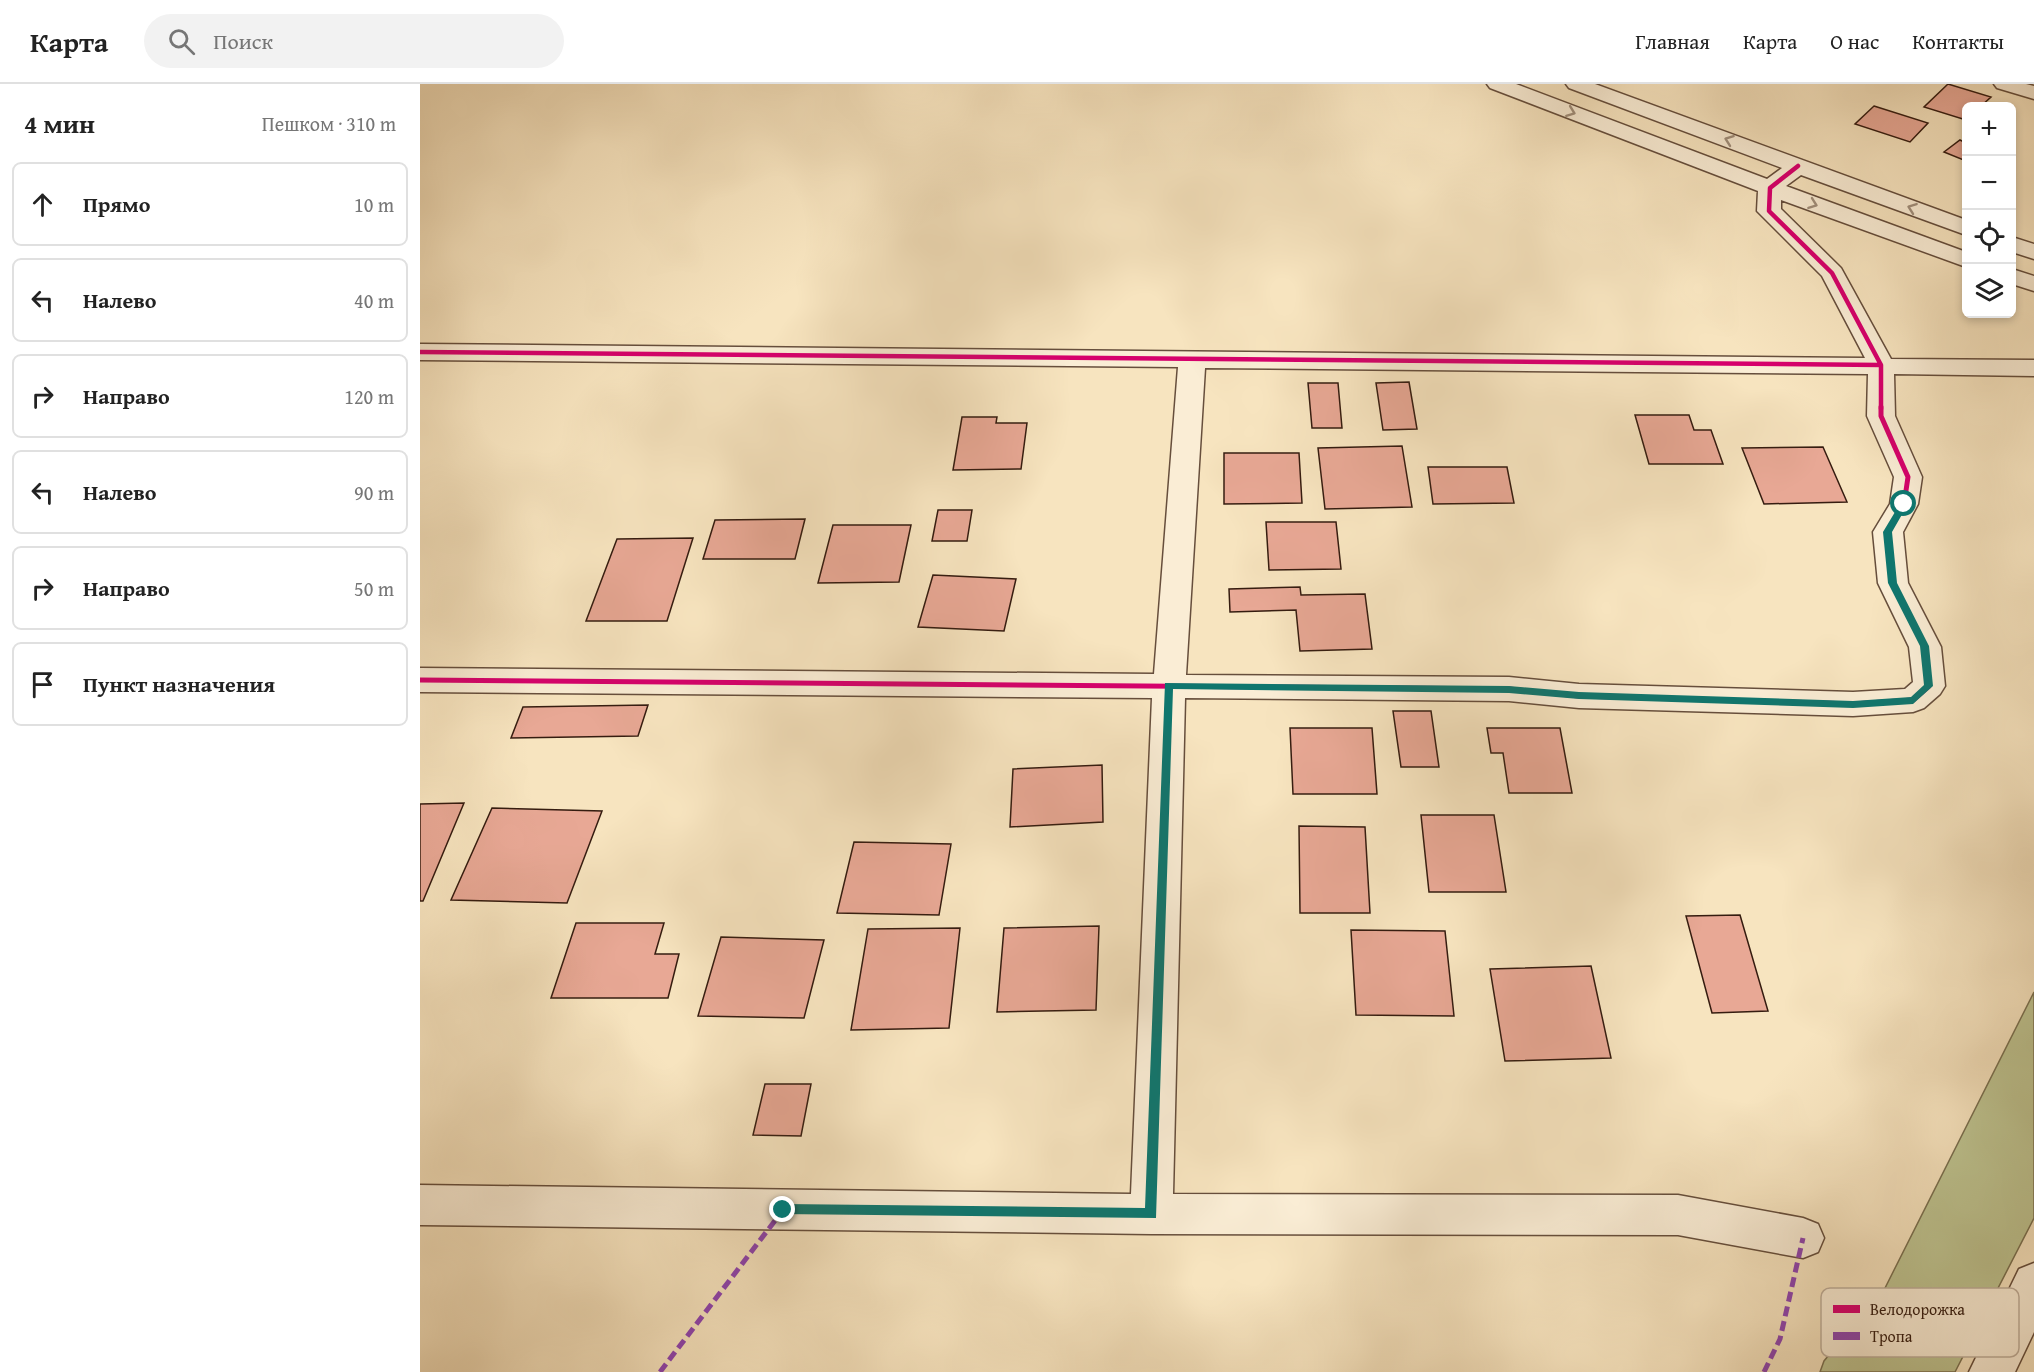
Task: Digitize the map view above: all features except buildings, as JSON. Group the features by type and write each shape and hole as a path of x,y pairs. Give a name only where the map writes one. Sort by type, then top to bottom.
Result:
{"street":[{"path":"1497,84 1962,259"},
{"path":"1576,84 1616,91 1798,166 1962,227"},
{"path":"2004,84 2034,93"},
{"path":"420,680 1509,689 1579,696 1853,704 1913,700 1929,686 1925,646 1893,583 1888,532 1904,504 1908,477 1881,416 1881,365 1832,273 1769,211 1770,188 1798,166"},
{"path":"2016,245 2034,252"},
{"path":"2016,277 2034,284"},
{"path":"420,352 2034,368"},
{"path":"1151,1214 1169,685 1192,360"},
{"path":"420,1205 1151,1214 1678,1215 1803,1239"},
{"path":"2019,1315 2034,1284"},
{"path":"1992,1372 1999,1357"}],"green space":[{"path":"2034,992 2034,1218 1998,1288 1885,1288"},
{"path":"1827,1357 1963,1357 1955,1372 1820,1372"}],"marked path":[{"path":"660,1372 783,1210"},
{"path":"1764,1372 1780,1339 1803,1238"}],"cycle path":[{"path":"420,680 1509,689 1579,696 1853,704 1913,700 1929,686 1925,647 1893,583 1888,532 1904,504 1908,477 1881,416 1881,365 1832,273 1769,211 1770,188 1798,166"},
{"path":"420,352 1881,365"}],"route":[{"path":"783,1210 1151,1214 1169,685 1509,689 1579,696 1853,704 1913,700 1929,686 1925,646 1893,583 1888,532 1904,504"}]}
